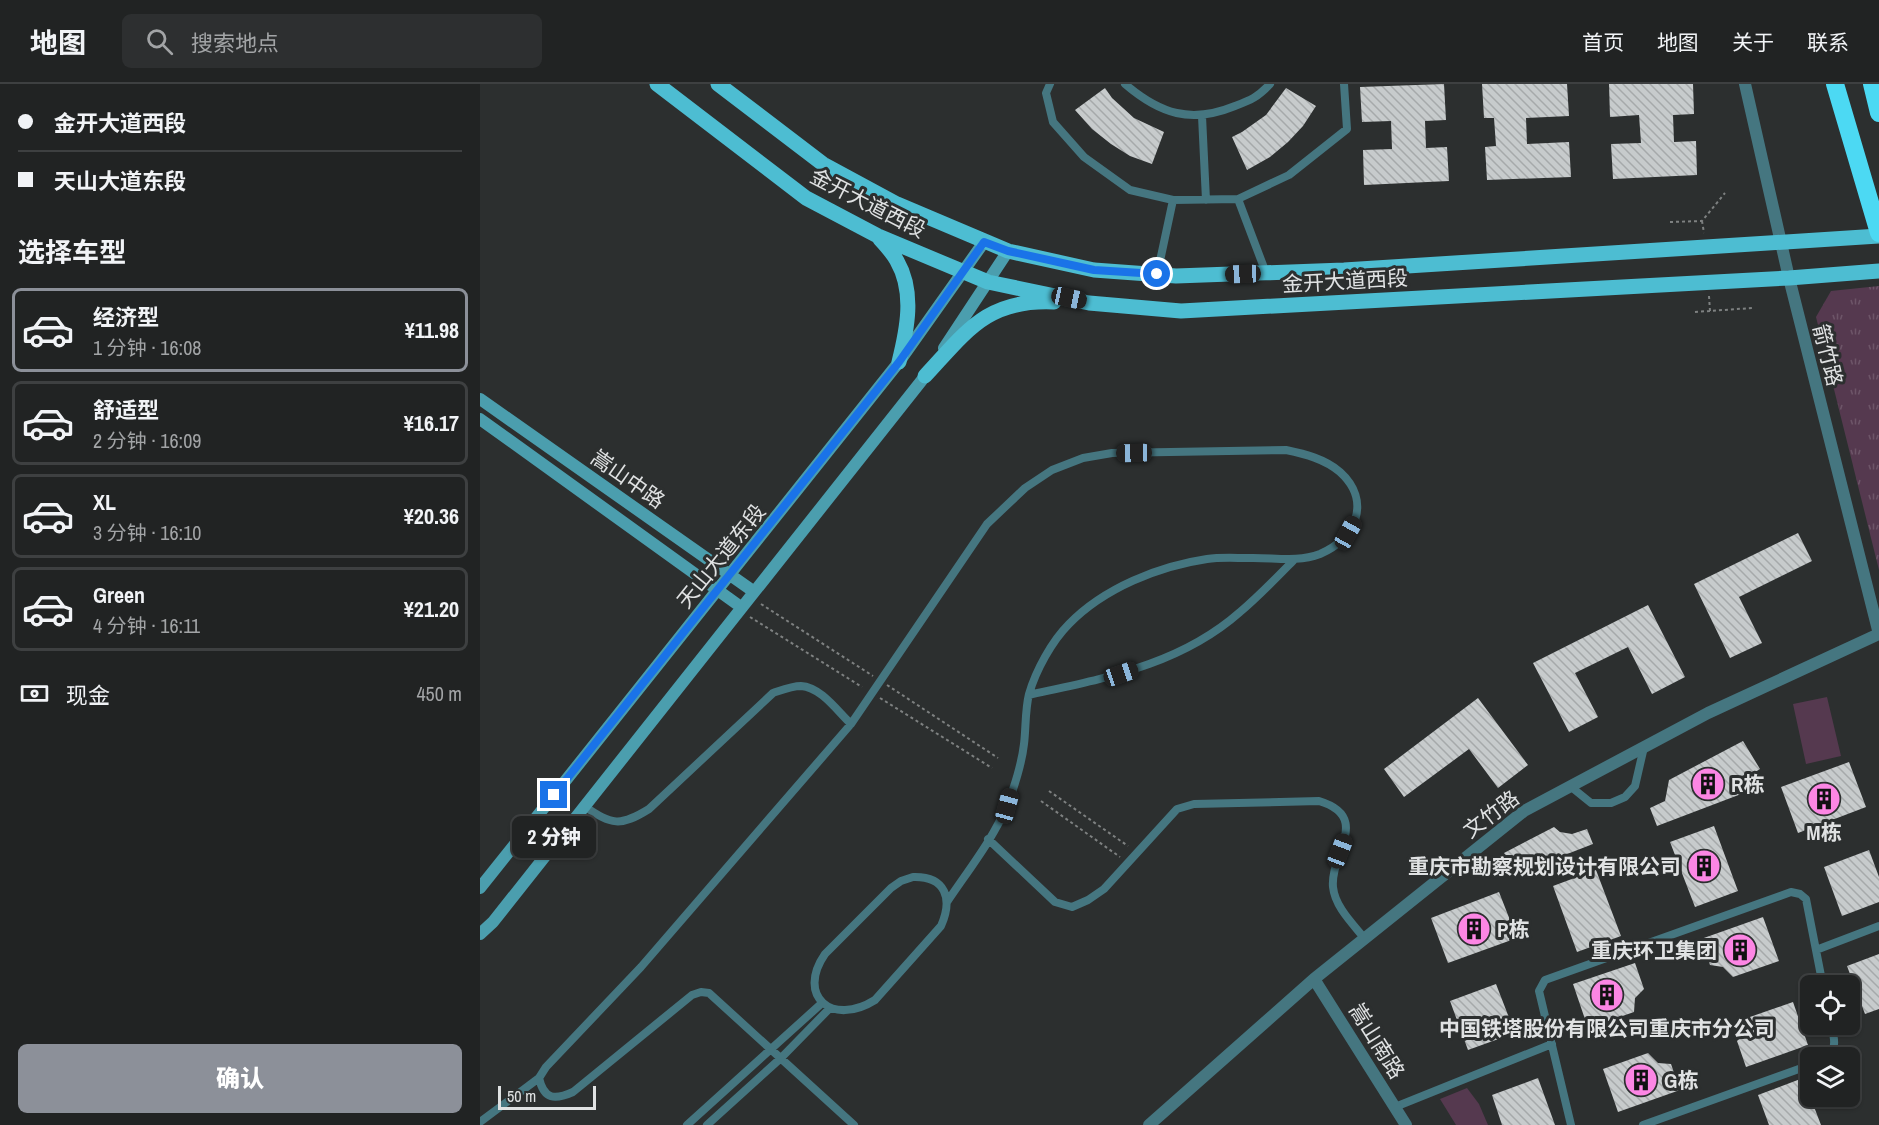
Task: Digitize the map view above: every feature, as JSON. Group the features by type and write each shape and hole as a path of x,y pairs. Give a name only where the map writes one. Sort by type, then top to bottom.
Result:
{"highway":[{"path":"1835,84 1879,235"},
{"path":"1872,84 1879,113"}],"main road":[{"name":"金开大道西段","path":"657,84 806,198 878,236 988,282 1089,303 1181,311 1789,278 1879,271"},
{"name":"金开大道西段","path":"718,84 824,164 897,204 1008,251 1094,270 1176,276 1379,268 1879,235"},
{"path":"878,236 898,262 907,295 907,329 899,362"},
{"name":"天山大道东段","path":"480,888 899,362 984,242"},
{"path":"480,934 493,922 584,806 744,611 925,376 1008,251"},
{"path":"925,376 977,323 998,310 1019,303 1041,301 1089,303"},
{"name":"嵩山中路","path":"480,399 732,574 755,596"},
{"name":"嵩山中路","path":"480,419 744,611"}],"street":[{"name":"箭竹路","path":"1745,84 1789,278 1879,634"},
{"name":"文竹路","path":"1149,1125 1314,979 1524,811 1708,712 1879,634"},
{"name":"嵩山南路","path":"1314,979 1406,1125"}],"lane":[{"path":"1050,84 1046,93 1053,122 1084,157 1130,190 1173,200 1238,199 1289,175 1347,129 1344,84"},
{"path":"1125,84 1144,101 1169,112 1202,116 1221,112 1258,97 1270,84"},
{"path":"1202,116 1206,200"},
{"path":"1238,199 1266,273"},
{"path":"1157,274 1173,200"},
{"path":"480,1122 539,1078 546,1067 640,968 851,724 987,524 1025,488 1052,470 1083,458 1112,453 1286,450 1311,455 1338,471 1352,485 1357,503 1356,519 1348,533 1334,547 1293,561 1252,558 1208,559 1165,569 1133,582 1097,601 1069,624 1053,645 1029,695 1023,747 1007,806 947,902"},
{"path":"1029,695 1121,674 1182,651 1239,613 1293,561"},
{"path":"584,806 604,819 619,822 634,818 649,809 773,693 786,688 803,686 818,693 851,724"},
{"path":"1570,786 1591,802 1611,803 1625,797 1635,786 1644,747"},
{"path":"988,839 1055,902 1072,907 1104,889 1177,809 1194,804 1319,801 1332,805 1343,816 1347,833 1334,869 1333,888 1338,904 1365,939"},
{"path":"924,877 935,880 943,888 947,902 946,916 941,926 875,1000 863,1008 852,1010 840,1011 826,1006 817,994 815,985 819,963 825,954 891,888 901,881 924,877"},
{"path":"1571,1125 1539,991 1545,980 1791,892 1800,894 1806,899 1821,975"},
{"path":"1816,951 1879,926"},
{"path":"539,1078 542,1089 549,1096 561,1098 573,1092 692,995 701,992 709,993 854,1125"},
{"path":"687,1125 826,1006"},
{"path":"706,1125 781,1058 826,1006"},
{"path":"1395,1107 1552,1044"},
{"path":"1643,1125 1800,1069"}],"path":[{"path":"1703,232 1702,221 1725,193"},
{"path":"1670,222 1702,221"},
{"path":"1708,288 1710,311"},
{"path":"1695,312 1752,308"},
{"path":"755,596 868,673"},
{"path":"744,611 861,687"},
{"path":"895,690 998,758"},
{"path":"888,703 992,768"},
{"path":"1049,791 1138,853"},
{"path":"1041,801 1128,863"}],"green space":[{"path":"1879,286 1879,570 1816,317 1831,291"},
{"path":"1827,697 1841,756 1806,764 1793,704"},
{"path":"1467,1088 1479,1104 1488,1125 1456,1125 1440,1099"}],"building":[{"path":"1444,84 1446,120 1425,121 1426,148 1447,147 1449,181 1364,185 1363,150 1392,149 1391,121 1362,122 1360,87"},
{"path":"1482,84 1567,84 1569,116 1526,118 1527,144 1569,142 1571,177 1487,180 1485,147 1496,146 1494,118 1484,118"},
{"path":"1609,84 1693,84 1694,114 1673,115 1674,142 1696,141 1697,175 1613,179 1611,144 1641,143 1639,115 1610,117"},
{"path":"1105,88 1112,98 1134,118 1164,132 1152,164 1130,156 1111,144 1092,129 1075,110"},
{"path":"1286,88 1316,106 1303,126 1288,142 1270,157 1247,170 1232,137 1266,115"},
{"path":"1798,533 1812,561 1739,597 1762,643 1730,658 1694,584"},
{"path":"1648,605 1685,677 1652,694 1628,647 1575,673 1598,717 1569,732 1533,663"},
{"path":"1478,698 1528,765 1498,788 1469,749 1404,797 1384,769"},
{"name":"R栋","path":"1743,741 1760,769 1744,779 1749,791 1657,826 1650,808 1665,801 1669,780"},
{"name":"M栋","path":"1849,762 1866,807 1798,833 1781,787"},
{"name":"重庆市勘察规划设计有限公司","path":"1714,826 1738,891 1695,907 1670,842"},
{"path":"1554,827 1560,832 1572,834 1587,829 1593,844 1513,875 1504,853"},
{"path":"1869,850 1879,877 1879,902 1842,916 1824,867"},
{"path":"1596,870 1621,936 1577,952 1553,886"},
{"name":"P栋","path":"1499,892 1517,938 1448,963 1431,918"},
{"name":"重庆环卫集团","path":"1763,917 1779,961 1733,977 1723,967 1710,965 1701,939"},
{"path":"1879,954 1879,1009 1865,1014 1860,1001 1860,975 1850,975 1847,966"},
{"name":"中国铁塔股份有限公司重庆市分公司","path":"1635,963 1644,989 1635,998 1634,1012 1588,1028 1573,984"},
{"path":"1496,984 1515,1033 1468,1050 1450,1001"},
{"path":"1793,1002 1800,1022 1800,1035 1805,1035 1808,1045 1746,1067 1737,1041 1746,1032 1747,1018"},
{"name":"G栋","path":"1648,1053 1658,1063 1671,1064 1680,1090 1618,1112 1603,1069"},
{"path":"1538,1078 1555,1125 1502,1125 1492,1095"},
{"path":"1800,1079 1800,1107 1814,1107 1821,1125 1769,1125 1758,1095"}],"place":[{"name":"R栋","path":"1708,784"},
{"name":"M栋","path":"1824,799"},
{"name":"重庆市勘察规划设计有限公司","path":"1704,866"},
{"name":"P栋","path":"1474,929"},
{"name":"重庆环卫集团","path":"1740,950"},
{"name":"中国铁塔股份有限公司重庆市分公司","path":"1607,995"},
{"name":"G栋","path":"1641,1080"}],"route":[{"path":"554,795 899,362 984,242 1008,251 1094,270 1157,274"}]}
